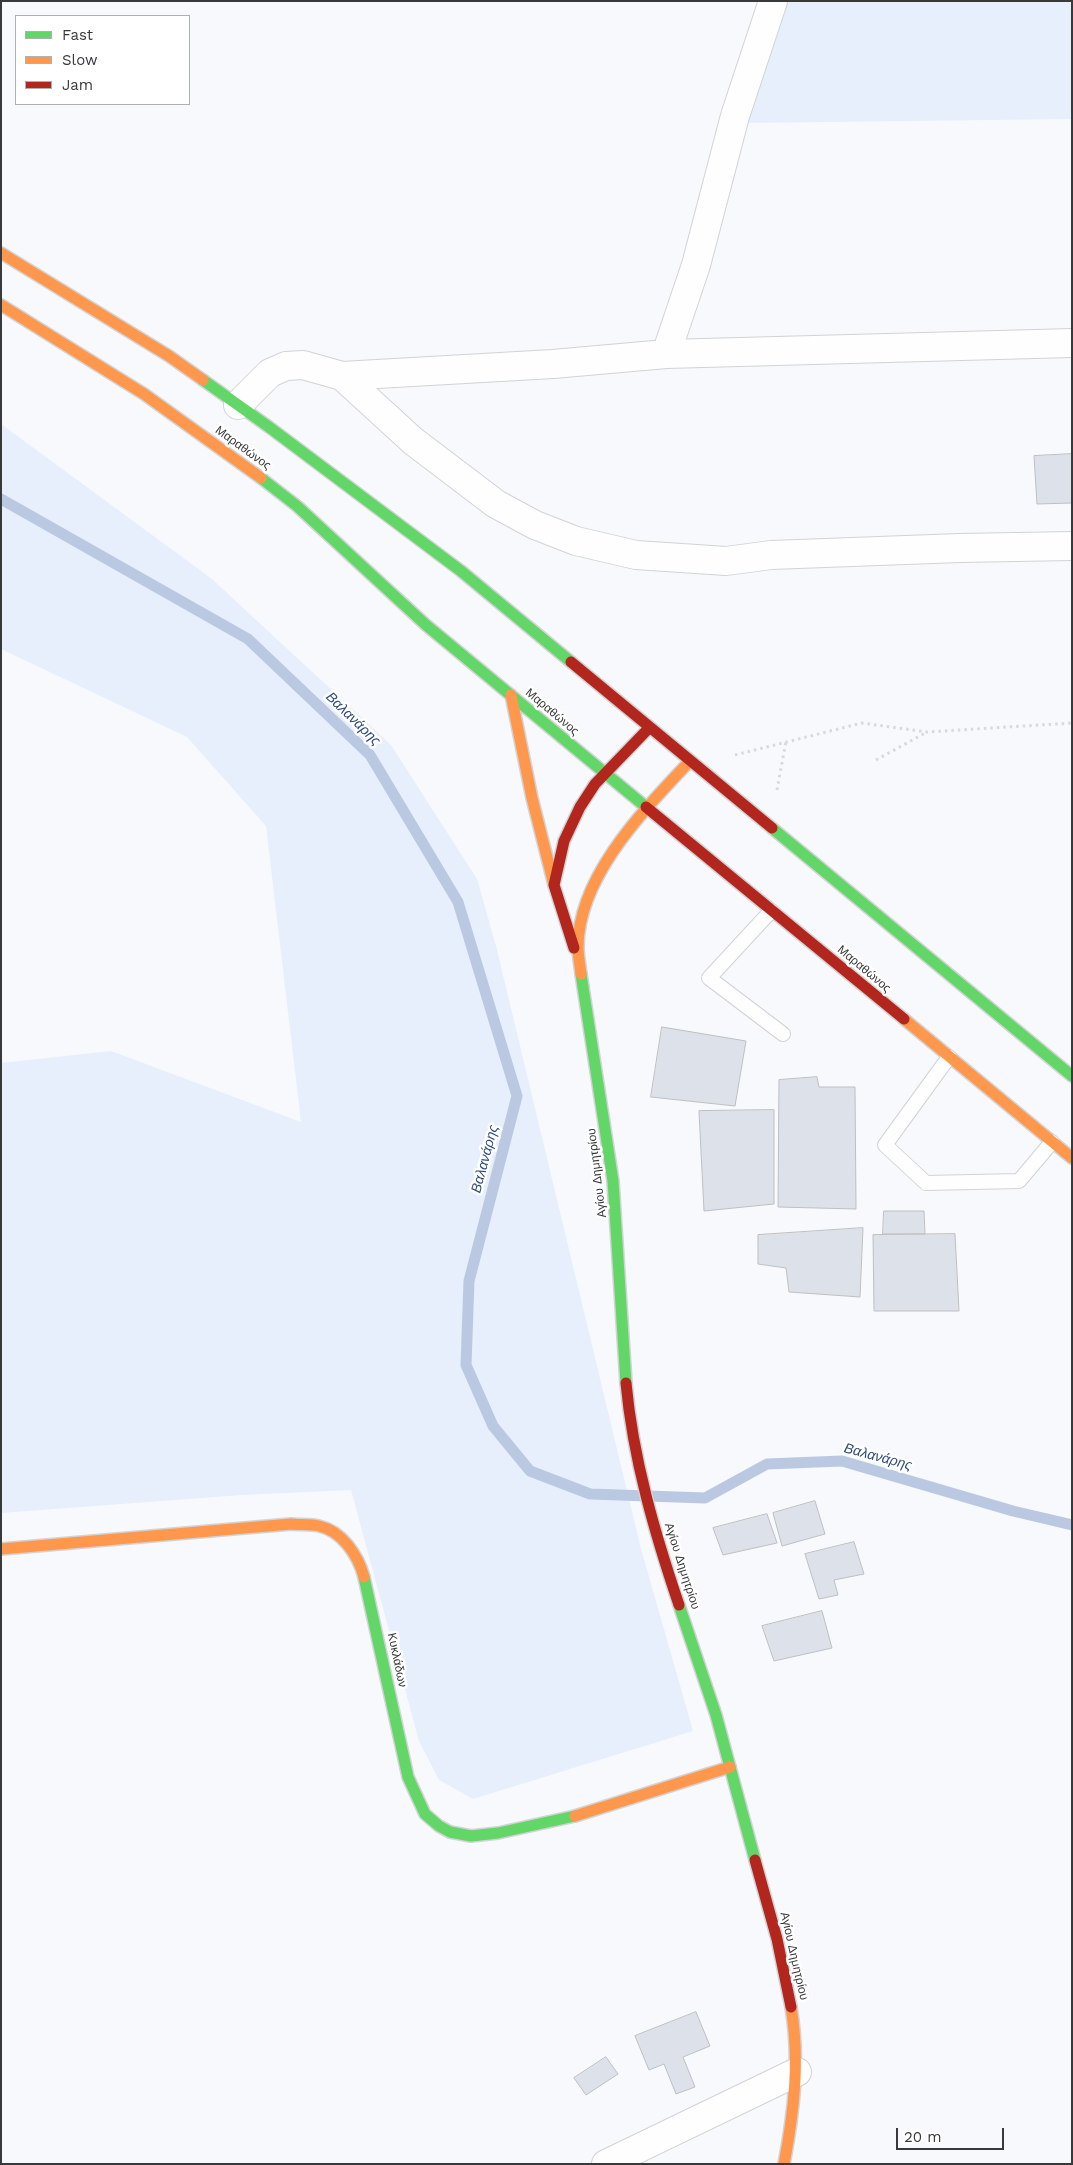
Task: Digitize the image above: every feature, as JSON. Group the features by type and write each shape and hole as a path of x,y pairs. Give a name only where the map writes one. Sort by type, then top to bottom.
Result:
{"main road":[{"path":"1,253 169,356 461,571 1072,1076"},
{"name":"Μαραθώνος","path":"1,305 144,394 242,463 297,506 426,625 1072,1158"},
{"name":"Αγίου Δημητρίου","path":"511,695 532,798 554,885 580,967"},
{"path":"554,885 564,841 591,789 649,728"},
{"name":"Αγίου Δημητρίου","path":"690,761 647,808 611,854 591,891 579,930 580,967 613,1180 627,1393 637,1448 657,1532 710,1696 785,1967 796,2034 797,2072 793,2114 784,2164"},
{"name":"Κυκλάδων","path":"1,1549 291,1524 320,1526 344,1540 360,1562 370,1596 408,1777 425,1814 439,1826 450,1832 471,1836 498,1833 583,1814 730,1767"}],"street":[{"path":"666,354 696,265 735,116 773,1"},
{"path":"238,405 270,373 286,366 304,365 342,376 553,364 666,354 1072,342"},
{"path":"342,376 413,441 496,504 535,525 576,541 636,556 726,561 771,555 1072,546"},
{"path":"606,2164 797,2072"}],"lane":[{"path":"771,910 709,978 783,1034"},
{"path":"949,1057 885,1145 926,1183 1019,1181 1052,1142"}],"path":[{"path":"710,778 729,756 862,723 928,732 1072,722"},
{"path":"876,760 928,732"},
{"path":"756,816 776,793 786,741"}],"shaded area":[{"path":"782,1 1072,1 1072,119 745,123"},
{"path":"1,424 212,579 391,745 477,879 496,946 641,1549 693,1731 473,1799 439,1780 419,1741 351,1490 242,1495 1,1513 1,1063 111,1051 301,1122 266,826 187,737 1,649"}],"building":[{"path":"1072,454 1072,503 1037,504 1034,456"},
{"path":"662,1027 746,1041 735,1106 651,1097"},
{"path":"817,1077 819,1087 855,1087 856,1209 778,1207 779,1080"},
{"path":"774,1110 774,1204 704,1211 699,1111"},
{"path":"884,1211 924,1211 925,1234 883,1234"},
{"path":"863,1228 860,1297 789,1292 786,1268 758,1264 758,1235"},
{"path":"955,1234 959,1311 874,1311 873,1235"},
{"path":"815,1501 825,1534 782,1546 773,1513"},
{"path":"767,1514 777,1543 723,1555 713,1528"},
{"path":"854,1542 864,1574 834,1580 838,1595 819,1599 805,1554"},
{"path":"822,1611 832,1648 774,1661 762,1626"},
{"path":"696,2012 710,2046 683,2057 695,2087 676,2094 664,2064 649,2070 635,2036"},
{"path":"606,2057 618,2074 586,2095 574,2078"}],"waterway":[{"name":"Βαλανάρης","path":"1,499 248,639 370,755 458,902 517,1096 469,1281 466,1365 493,1426 530,1471 590,1494 705,1498 767,1464 842,1461 1013,1511 1072,1525"}],"traffic: fast":[{"path":"203,380 461,571 571,662"},
{"path":"261,478 297,506 426,625 646,807"},
{"path":"772,828 1072,1076"},
{"path":"581,974 613,1181 626,1383"},
{"path":"364,1577 408,1777 425,1814 439,1826 450,1832 471,1836 498,1833 575,1816"},
{"path":"679,1605 716,1715 755,1860"}],"traffic: slow":[{"path":"1,253 169,356 203,380"},
{"path":"1,305 144,394 261,478"},
{"path":"511,695 532,798 554,885"},
{"path":"581,974 578,947 581,921 589,895 617,845 654,800 690,761"},
{"path":"904,1019 1072,1158"},
{"path":"1,1549 291,1524 312,1525 327,1529 342,1539 358,1560 364,1577"},
{"path":"575,1816 730,1767"},
{"path":"784,2164 795,2086 794,2027 791,2007"}],"traffic: jam":[{"path":"571,662 772,828"},
{"path":"574,948 554,885 564,841 580,807 595,784 649,728"},
{"path":"646,807 904,1019"},
{"path":"626,1383 634,1440 646,1496 679,1605"},
{"path":"755,1860 777,1939 791,2007"}]}
